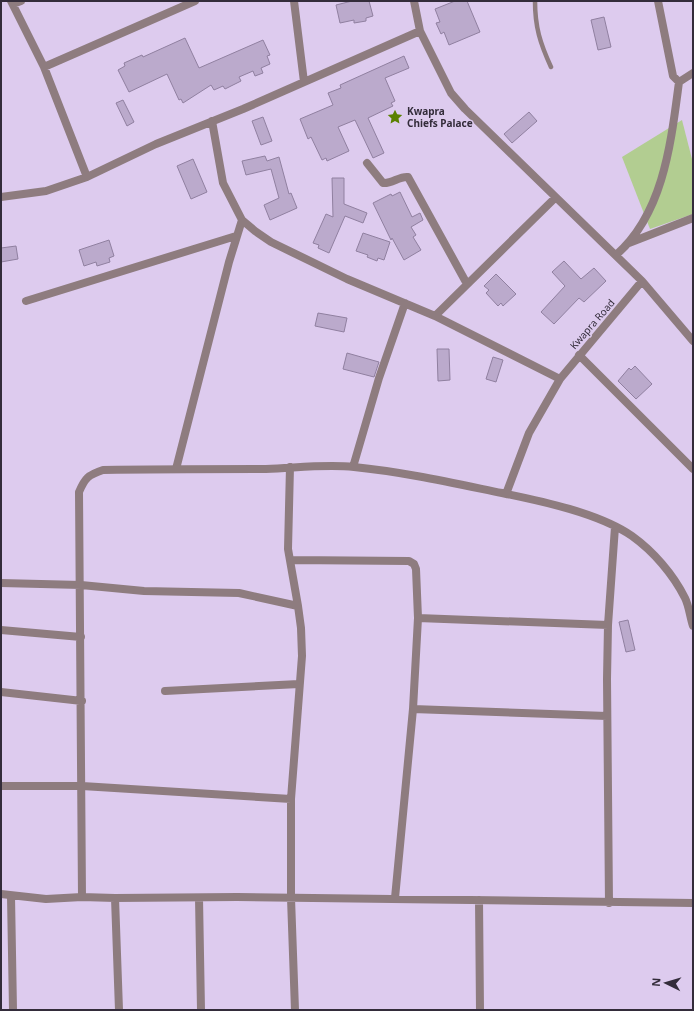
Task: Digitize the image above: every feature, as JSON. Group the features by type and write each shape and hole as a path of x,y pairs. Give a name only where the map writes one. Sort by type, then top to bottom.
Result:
{"street":[{"path":"44,67 195,1"},
{"path":"294,1 304,82"},
{"path":"414,1 420,31 451,93 465,110 642,281 693,340"},
{"path":"658,1 673,76 679,82"},
{"path":"15,2 44,67 87,177"},
{"path":"1,197 46,192 87,177 156,144 304,82 420,31"},
{"path":"616,255 629,243 640,228 656,195 671,138 679,82 693,73"},
{"path":"212,121 224,183 242,220 271,242 347,279 435,316 560,379"},
{"path":"367,163 383,183 408,177 467,284"},
{"path":"435,316 555,198"},
{"path":"629,243 693,218"},
{"path":"176,469 236,236 242,220"},
{"path":"26,301 236,236"},
{"name":"Kwapra Road","path":"506,494 521,451 535,421 560,379 642,281"},
{"path":"353,467 379,378 405,303"},
{"path":"579,355 693,469"},
{"path":"290,467 288,533 290,560 301,628 302,656 291,799 291,898 295,1010"},
{"path":"82,897 82,701 79,492 85,478 103,470 353,467 407,474 506,494 562,508 615,527 639,542 656,557 669,573 685,598 693,626"},
{"path":"609,903 607,716 608,625 615,527"},
{"path":"290,560 409,561 414,564 416,569 418,618 413,709 395,898"},
{"path":"1,583 81,584 144,591 240,593 298,606"},
{"path":"418,618 608,625"},
{"path":"1,630 81,637"},
{"path":"165,691 299,684"},
{"path":"1,692 82,701"},
{"path":"413,709 607,716"},
{"path":"1,786 82,786 291,799"},
{"path":"1,894 46,899 82,897 395,898 609,903 693,903"},
{"path":"11,896 13,1010"},
{"path":"115,898 119,1010"},
{"path":"199,898 201,1010"},
{"path":"478,900 480,1010"}],"lane":[{"path":"535,1 535,21 540,42 552,67"}],"green space":[{"path":"682,120 693,163 693,214 650,229 622,157"}],"building":[{"path":"352,1 369,1 373,16 366,18 366,21 354,23 354,20 340,23 336,5"},
{"path":"455,1 467,1 480,32 449,45 444,32 441,34 436,23 440,22 435,9"},
{"path":"604,17 611,47 598,50 591,20"},
{"path":"185,38 199,68 263,40 270,55 267,56 270,64 261,68 263,73 255,76 253,71 239,77 241,81 225,89 223,86 214,90 211,85 183,103 181,99 179,100 167,74 129,92 118,70 125,66 124,63 142,55 143,57"},
{"path":"404,56 409,68 385,78 395,101 391,103 393,106 368,118 384,153 373,158 355,120 338,127 349,151 327,161 326,158 322,160 311,137 308,139 300,119 333,105 328,93 341,88 340,85"},
{"path":"123,100 134,122 127,126 116,103"},
{"path":"529,112 537,121 512,143 504,134"},
{"path":"263,117 272,141 261,145 252,121"},
{"path":"265,156 267,161 279,157 289,194 291,193 297,208 270,220 264,205 279,198 271,169 246,175 242,161"},
{"path":"193,159 207,192 191,199 177,166"},
{"path":"332,178 344,178 344,204 367,213 363,223 345,216 329,253 318,248 319,245 313,243 326,214 333,217"},
{"path":"400,192 412,217 420,213 423,220 411,227 416,235 413,237 421,250 404,260 392,238 391,240 373,203 391,194 392,196"},
{"path":"363,233 390,242 384,260 378,258 377,261 367,257 368,255 356,251"},
{"path":"109,240 114,256 109,258 110,262 97,266 96,262 84,266 79,250"},
{"path":"16,246 18,259 1,262 1,248"},
{"path":"564,261 581,279 594,268 606,281 584,302 579,298 554,324 541,312 565,286 552,272"},
{"path":"496,274 516,294 503,306 501,303 498,306 486,293 489,290 484,286"},
{"path":"318,313 347,318 344,332 315,326"},
{"path":"437,349 449,349 450,380 438,381"},
{"path":"347,353 379,362 374,377 343,369"},
{"path":"493,357 503,360 496,382 486,379"},
{"path":"635,366 652,384 636,399 618,381 629,368 631,370"},
{"path":"628,620 635,650 626,652 619,622"}],"place":[{"name":"Kwapra Chiefs Palace","path":"395,117"}]}
